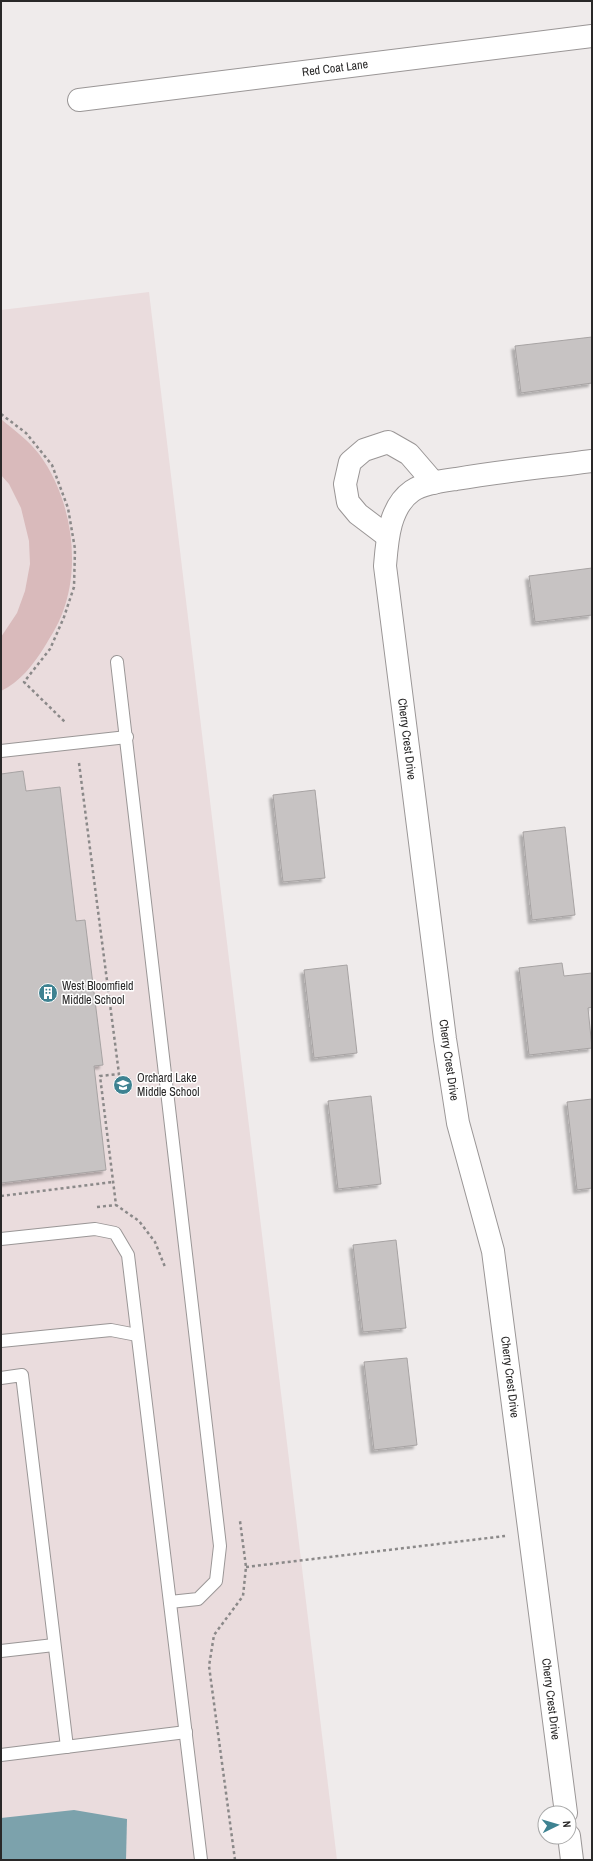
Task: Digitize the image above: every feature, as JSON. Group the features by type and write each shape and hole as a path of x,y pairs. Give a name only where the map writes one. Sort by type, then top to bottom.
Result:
{"street":[{"name":"Red Coat Lane","path":"78,100 592,36"},
{"path":"387,536 358,514 348,502 344,484 350,462 364,450 388,442 409,454 434,483"},
{"name":"Cherry Crest Drive","path":"565,1805 493,1251 458,1123 445,1039 385,566 387,536 398,506 412,491 434,483 472,476 592,461"},
{"path":"570,1845 572,1860"}],"lane":[{"path":"117,662 127,737 220,1546 216,1581 198,1599 170,1602"},
{"path":"1,751 127,737"},
{"path":"1,1239 95,1229 115,1233 128,1255 201,1860"},
{"path":"1,1341 110,1330 137,1335"},
{"path":"1,1378 22,1375 67,1747"},
{"path":"1,1651 54,1645"},
{"path":"1,1755 186,1732"}],"path":[{"path":"1,414 26,433 52,465 68,508 75,549 74,587 64,617 50,649 24,682 68,725 74,743 80,768 119,1074 100,1076 116,1205 139,1221 155,1242 165,1265 166,1273"},
{"path":"1,1196 114,1182"},
{"path":"236,1860 209,1666 214,1635 242,1596 246,1567 240,1520"},
{"path":"246,1567 530,1532"}],"shaded area":[{"name":"Orchard Lake Middle School","path":"149,292 337,1860 1,1860 1,310"},
{"path":"1,419 35,449 50,471 66,510 72,553 68,595 62,614 56,626 41,653 31,666 14,683 1,691 1,637 17,613 25,591 30,564 29,541 21,508 9,484 1,475"}],"water":[{"path":"74,1810 127,1819 126,1860 1,1860 1,1818"}],"building":[{"path":"592,337 592,383 521,393 515,346"},
{"path":"592,568 592,615 535,622 529,576"},
{"name":"West Bloomfield Middle School","path":"23,771 26,791 60,787 76,921 85,920 103,1065 94,1066 106,1170 1,1183 1,774"},
{"path":"315,790 325,878 283,882 273,795"},
{"path":"565,827 575,915 532,920 523,832"},
{"path":"562,963 564,976 592,973 592,1007 588,1008 592,1048 529,1055 519,968"},
{"path":"347,965 357,1053 314,1058 304,970"},
{"path":"371,1096 381,1184 338,1189 328,1101"},
{"path":"592,1099 592,1188 577,1190 567,1102"},
{"path":"396,1240 406,1328 363,1332 353,1245"},
{"path":"407,1358 417,1445 374,1450 364,1362"}],"place":[{"name":"West Bloomfield Middle School","path":"48,993"},
{"name":"Orchard Lake Middle School","path":"123,1085"}]}
